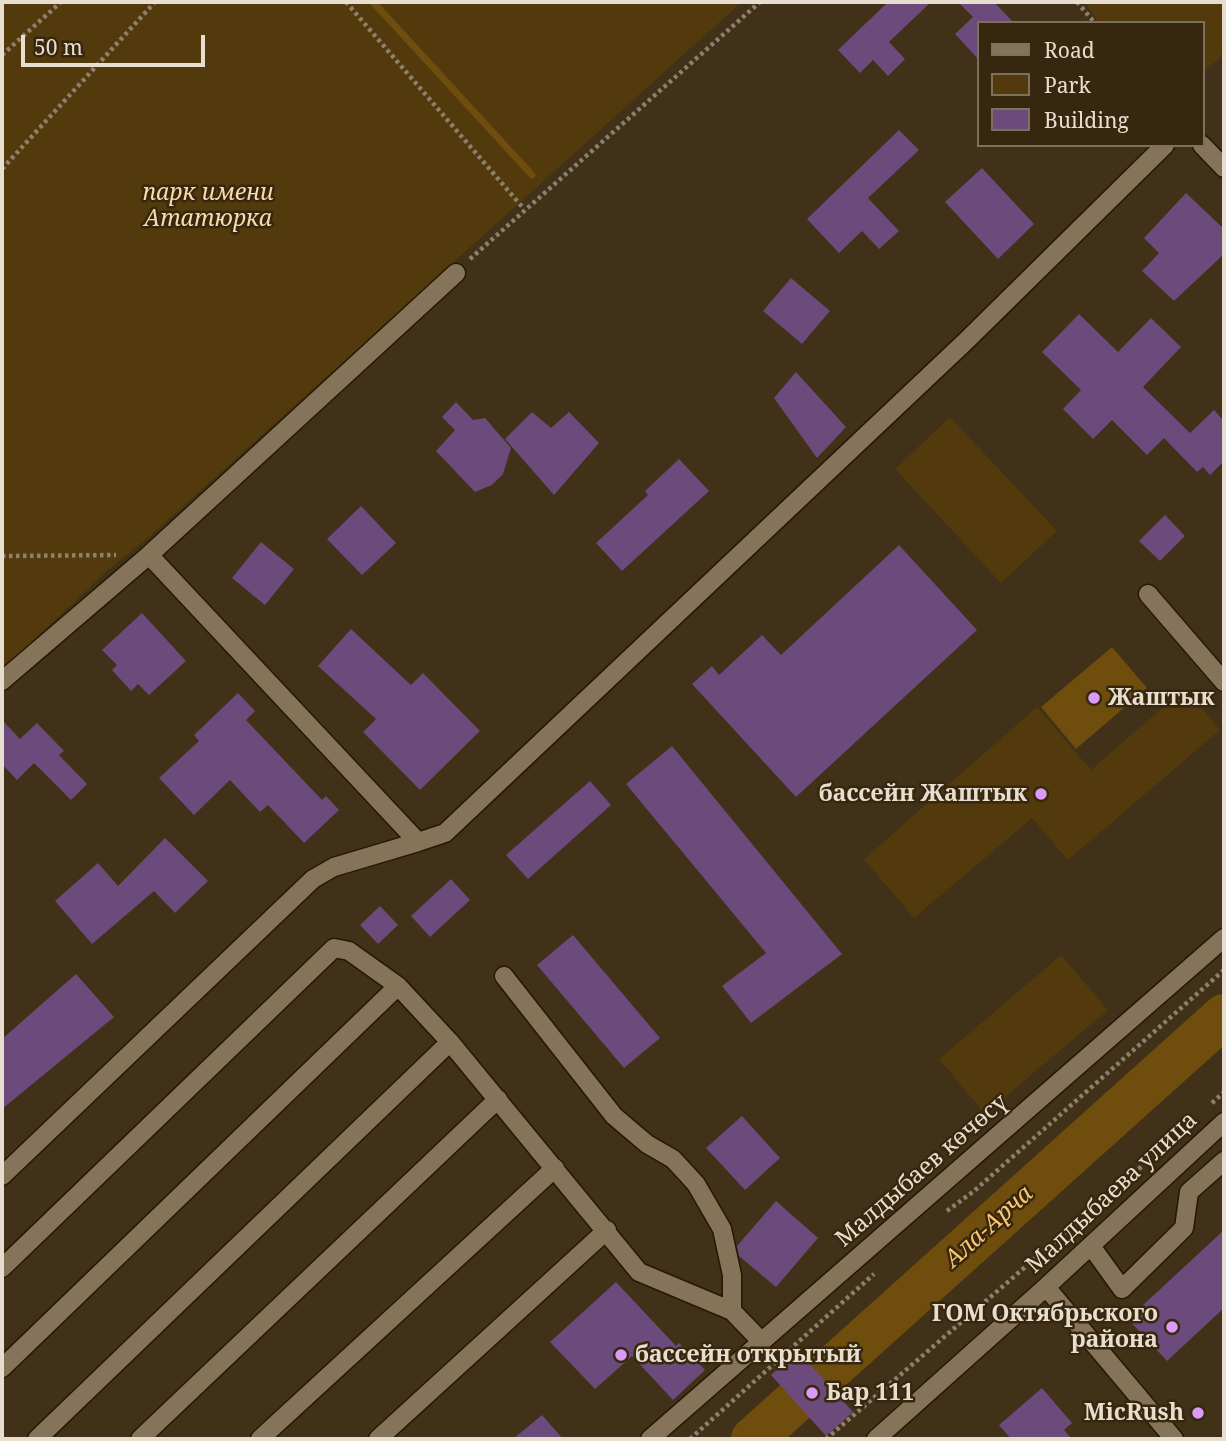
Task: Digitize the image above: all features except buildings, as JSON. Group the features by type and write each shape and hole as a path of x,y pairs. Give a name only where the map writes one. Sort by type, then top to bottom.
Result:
{"street":[{"path":"2,1176 313,878 334,867 444,833 966,341 1163,147"},
{"path":"1204,147 1224,168"},
{"path":"2,681 149,555 456,273"},
{"path":"149,555 418,842"},
{"path":"1148,594 1224,682"},
{"name":"Малдыбаев көчөсү","path":"650,1439 1224,939"},
{"path":"2,1268 334,948 349,951 398,986 450,1042 639,1272 732,1311 761,1341"},
{"path":"504,976 614,1116 647,1144 673,1159 696,1184 722,1229 732,1275 732,1311"},
{"path":"2,1368 398,986"},
{"path":"37,1439 450,1042"},
{"path":"141,1439 498,1100"},
{"name":"Малдыбаева улица","path":"876,1439 1091,1247 1224,1122"},
{"path":"1091,1247 1122,1289 1184,1228 1189,1192 1224,1161"},
{"path":"260,1439 555,1168"},
{"path":"378,1439 607,1230"},
{"path":"1046,1287 1174,1439"}],"path":[{"path":"2,55 61,2"},
{"path":"2,169 155,2"},
{"path":"346,2 524,209"},
{"path":"456,273 524,209 760,2"},
{"path":"1077,2 1093,21"},
{"path":"2,556 149,555"},
{"path":"938,1216 974,1191 1224,970"},
{"path":"1204,1110 1224,1092"},
{"path":"826,1439 1153,1157"},
{"path":"690,1439 876,1272"}],"green space":[{"name":"парк имени Ататюрка","path":"2,2 742,2 150,536 109,569 2,670"},
{"path":"1085,2 1224,2 1224,54 1205,71 1205,21 1098,21"},
{"path":"950,417 1057,531 1001,583 895,469"},
{"name":"бассейн Жаштык","path":"1185,688 1220,730 1068,860 1032,818 914,918 864,859 1037,707 1091,770"},
{"path":"1061,955 1108,1010 985,1114 939,1059"}],"shaded area":[{"name":"Жаштык","path":"1112,647 1147,688 1076,749 1041,707"}],"waterway":[{"path":"373,2 532,175"},
{"name":"Ала-Арча","path":"753,1439 1224,1016"}],"place":[{"name":"Жаштык","path":"1094,698"},
{"name":"бассейн Жаштык","path":"1041,794"},
{"name":"ГОМ Октябрьского района","path":"1172,1327"},
{"name":"бассейн открытый","path":"621,1355"},
{"name":"Бар 111","path":"812,1393"},
{"name":"MicRush","path":"1198,1413"}]}
